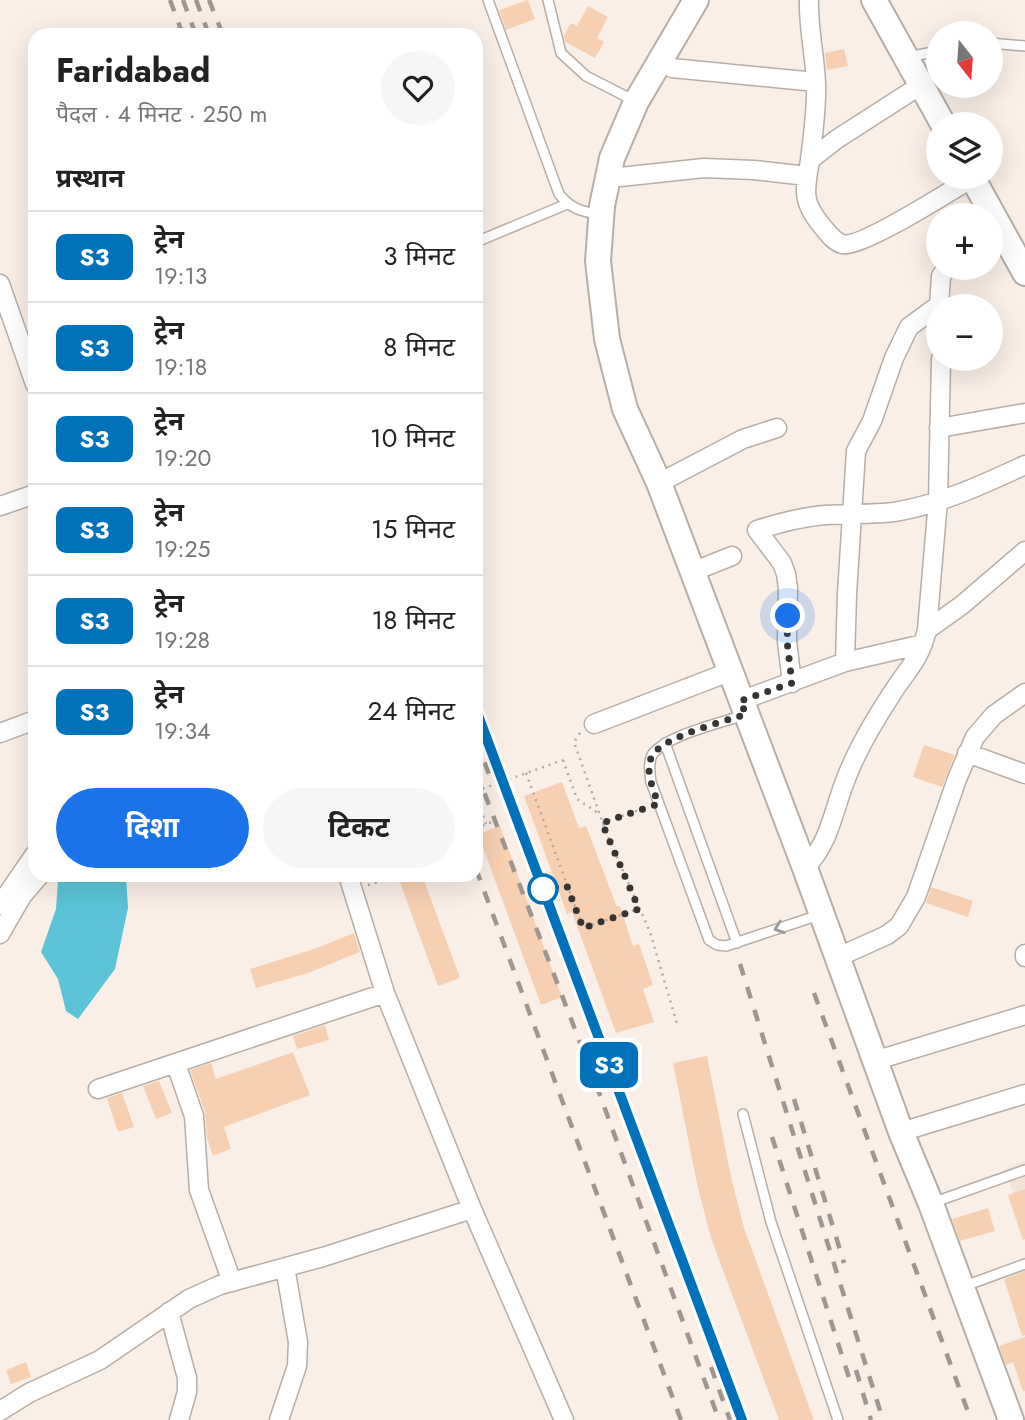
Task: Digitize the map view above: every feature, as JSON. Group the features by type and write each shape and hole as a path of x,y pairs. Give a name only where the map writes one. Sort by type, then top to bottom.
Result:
{"street":[{"path":"696,0 636,102 612,158 601,214 598,261 607,339 625,409 659,483 1011,1420"},
{"path":"649,458 610,265 613,219 620,177 636,130 713,0"},
{"path":"809,0 808,20 816,82 814,129 805,193 811,215 832,238 840,244 849,245 887,228 952,189"},
{"path":"874,0 936,112"},
{"path":"672,68 816,82"},
{"path":"620,177 704,168 809,168 837,139 921,85"},
{"path":"1003,244 1025,273"},
{"path":"0,284 28,364"},
{"path":"845,662 846,594 856,451 872,421 894,358 909,327 926,315"},
{"path":"805,868 827,838 847,775 868,733 892,692 918,659 925,637 938,500 941,371"},
{"path":"939,428 1025,412"},
{"path":"659,483 743,439 777,428"},
{"path":"792,683 787,641 786,574 782,563 757,530 790,520 915,508 968,490 1025,465"},
{"path":"0,506 28,496"},
{"path":"743,708 792,683 845,662 925,637 1025,551"},
{"path":"692,572 732,556"},
{"path":"594,724 729,672"},
{"path":"836,958 887,935 900,926 916,897 975,737 994,715 1025,694"},
{"path":"0,733 28,723"},
{"path":"967,753 1025,774"},
{"path":"0,905 28,864"},
{"path":"0,934 22,896 34,882"},
{"path":"350,882 385,993 472,1209 564,1420"},
{"path":"98,1089 385,993"},
{"path":"874,1061 1025,1015"},
{"path":"176,1064 194,1116 199,1190 232,1282"},
{"path":"901,1132 1025,1094"},
{"path":"0,1411 29,1393 100,1360 189,1300 232,1282 323,1257 472,1209"},
{"path":"279,1420 293,1381 298,1354 296,1320 285,1267"},
{"path":"169,1312 187,1378 187,1392 178,1420"}],"lane":[{"path":"488,0 559,194 567,204 583,212 601,214"},
{"path":"548,0 561,53 586,76 636,102"},
{"path":"1003,44 1025,46"},
{"path":"906,57 926,53"},
{"path":"483,239 567,204"},
{"path":"743,708 666,744 651,756 649,771 658,804 709,940 726,946 820,914"},
{"path":"666,744 737,943"},
{"path":"743,1114 771,1222 838,1420"},
{"path":"931,1204 1025,1170"},
{"path":"960,1287 1025,1265"}],"path":[{"path":"594,724 580,732 574,742 602,823 650,932 677,1024"},
{"path":"483,790 563,760 577,799 599,814"},
{"path":"526,773 583,928 639,909"},
{"path":"602,823 658,804"},
{"path":"483,815 486,824"},
{"path":"483,825 497,820"}],"shaded area":[{"path":"1025,1161 1025,1229 1005,1168"}],"water":[{"path":"58,882 126,882 128,908 115,969 78,1019 66,1011 58,979 41,952 56,909"}],"building":[{"path":"528,0 535,19 506,30 499,10"},
{"path":"588,6 608,17 597,38 604,42 595,58 565,42 564,35 571,23 577,26"},
{"path":"844,49 848,66 827,70 825,53"},
{"path":"924,745 955,755 942,787 913,777"},
{"path":"562,782 579,828 586,826 617,907 620,906 633,946 639,944 653,985 643,989 654,1022 616,1033 572,912 567,914 524,796"},
{"path":"500,826 562,997 541,1005 483,848 483,832"},
{"path":"400,882 425,882 460,978 438,986"},
{"path":"931,887 973,901 968,917 926,903"},
{"path":"354,933 360,952 308,973 256,988 250,969"},
{"path":"325,1025 329,1040 297,1049 293,1036"},
{"path":"293,1052 310,1095 224,1127 231,1149 213,1156 207,1138 205,1112 190,1070 211,1063 216,1079"},
{"path":"707,1056 744,1228 814,1420 779,1420 711,1238 697,1184 673,1063"},
{"path":"159,1081 172,1113 156,1119 143,1086"},
{"path":"122,1093 134,1127 118,1132 107,1098"},
{"path":"1025,1189 1025,1239 1023,1240 1008,1195"},
{"path":"988,1208 995,1231 960,1241 952,1219"},
{"path":"1025,1271 1025,1335 1022,1336 1004,1279"},
{"path":"1025,1337 1023,1391 1013,1362 1006,1365 999,1346"},
{"path":"26,1362 31,1377 11,1384 6,1370"}],"railway":[{"path":"170,0 180,28"},
{"path":"183,0 193,28"},
{"path":"196,0 206,28"},
{"path":"209,0 220,28"},
{"path":"483,729 742,1420"},
{"path":"483,758 489,774"},
{"path":"483,789 594,1079 719,1420"},
{"path":"481,882 681,1420"},
{"path":"740,964 883,1420"},
{"path":"814,993 971,1420"},
{"path":"794,1099 844,1263"},
{"path":"772,1137 852,1387"},
{"path":"711,1367 730,1420"},
{"path":"856,1370 871,1420"}],"train":[{"name":"S3","path":"483,729 742,1420"}],"route":[{"path":"543,889 567,886 583,928 639,909 602,823 658,804 649,771 651,756 666,744 746,714 740,701 792,683 787,641 788,616"}]}
